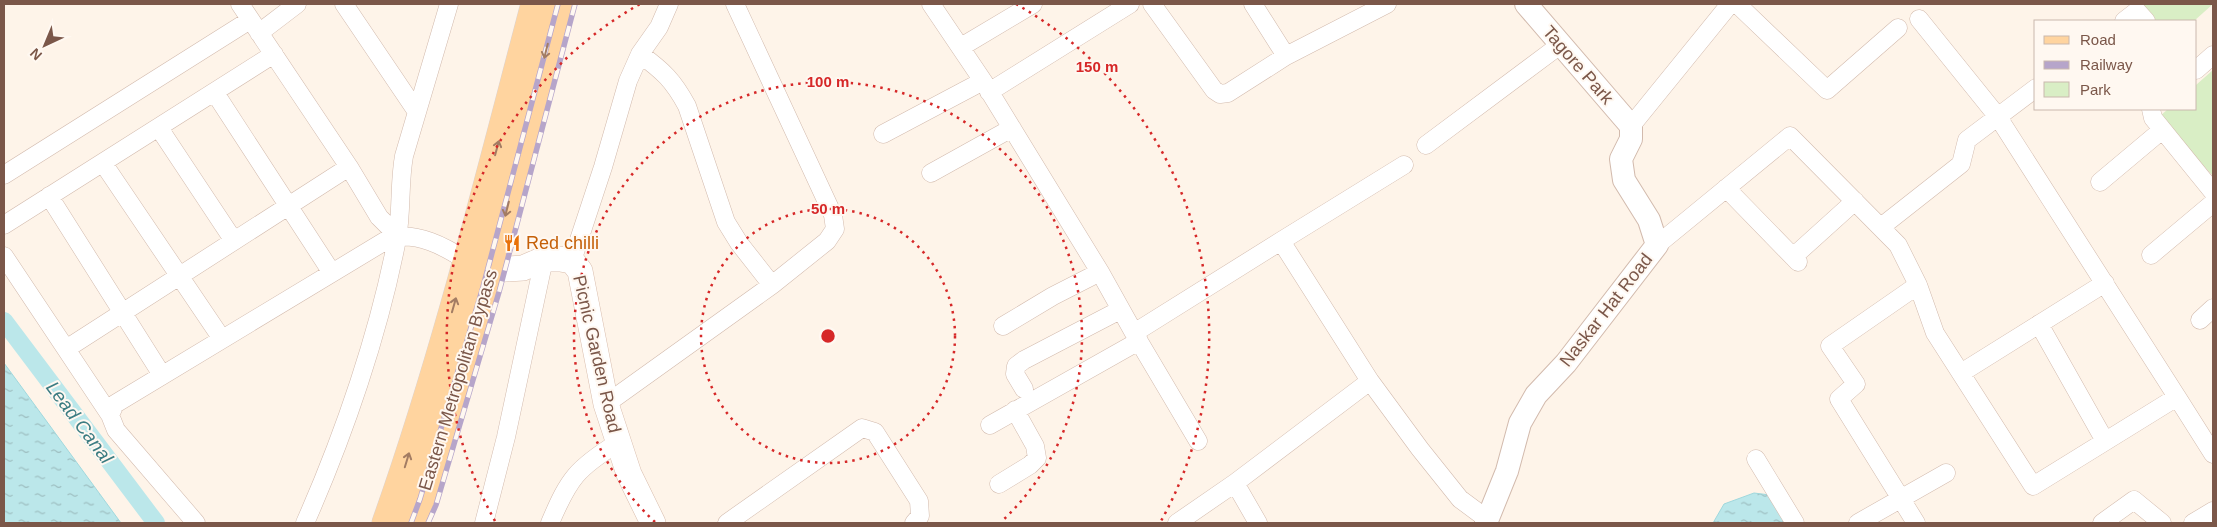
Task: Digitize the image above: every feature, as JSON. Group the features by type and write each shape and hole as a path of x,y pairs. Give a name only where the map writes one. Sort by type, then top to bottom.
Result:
{"main road":[{"path":"404,514 467,261 535,4"},
{"name":"Eastern Metropolitan Bypass","path":"404,514 492,270 558,4"},
{"name":"Picnic Garden Road","path":"492,270 523,268 544,259 572,262 580,271 606,404 629,474 653,523"},
{"path":"467,261 492,270"}],"street":[{"path":"240,4 350,167 379,216 398,236"},
{"path":"4,175 254,26 297,4"},
{"path":"344,4 417,112"},
{"path":"305,523 317,497 359,379 383,300 398,236 400,176 449,4"},
{"path":"572,262 603,167 628,81 640,54 658,27 668,4"},
{"path":"606,404 772,285 827,241 834,229 833,215 735,4"},
{"path":"931,4 986,86 1100,272 1120,310 1198,441"},
{"path":"961,47 1033,4"},
{"path":"883,134 986,86 1130,4"},
{"path":"1152,4 1214,90 1220,94 1228,93 1286,56 1387,4"},
{"path":"1253,4 1286,56"},
{"name":"Tagore Park","path":"1526,4 1631,126"},
{"name":"Naskar Hat Road","path":"1487,521 1507,471 1520,423 1536,395 1566,363 1657,245 1649,220 1624,180 1621,160 1631,139 1631,126 1730,4"},
{"path":"1737,4 1828,90 1898,28"},
{"path":"2125,20 2137,11 2145,20"},
{"path":"1918,19 1998,117 2213,454"},
{"path":"1426,145 1560,45"},
{"path":"4,225 274,54"},
{"path":"640,54 666,73 678,89 687,106 726,222 739,243 772,285"},
{"path":"2197,69 2213,54"},
{"path":"1881,227 1961,164 1967,140 2034,90"},
{"path":"215,93 332,273"},
{"path":"2151,110 2153,118 2162,130 2213,192"},
{"path":"159,128 234,242"},
{"path":"931,173 1012,128"},
{"path":"2100,182 2162,130"},
{"path":"1657,245 1790,136 1898,245 1918,285 1935,333 2033,486 2177,397"},
{"path":"103,163 222,340"},
{"path":"990,425 1136,337 1281,241 1404,166"},
{"path":"66,349 350,167"},
{"path":"1726,188 1796,260 1855,201"},
{"path":"50,196 162,376"},
{"path":"2151,255 2213,203"},
{"path":"110,415 115,404 390,238 409,236 431,242 448,248 467,261"},
{"path":"1281,241 1370,381 1420,449 1460,499 1487,521"},
{"path":"4,256 110,415 116,430 196,523"},
{"path":"484,523 506,437 544,259"},
{"path":"1003,326 1100,272"},
{"path":"1961,373 2105,283"},
{"path":"1916,523 1839,399 1856,384 1830,346 1918,285"},
{"path":"2200,320 2213,308"},
{"path":"1024,389 1015,374 1016,366 1120,310"},
{"path":"2039,324 2105,442"},
{"path":"1177,523 1235,483 1370,381"},
{"path":"999,484 1030,465 1037,458 1035,446 1015,410"},
{"path":"727,523 862,428 875,432 919,501 920,516 914,523"},
{"path":"550,523 570,481 593,459 619,442"},
{"path":"1756,459 1795,523"},
{"path":"1858,523 1946,473"},
{"path":"1235,483 1258,523"},
{"path":"2102,523 2134,500 2162,523"},
{"path":"2193,523 2213,511"}],"green space":[{"path":"2138,4 2213,4 2195,20 2151,20"},
{"path":"2213,70 2213,176 2159,117 2167,110 2197,110 2197,84"}],"water":[{"path":"4,363 121,523 4,523"},
{"path":"1754,493 1770,495 1787,523 1713,523 1724,504"}],"waterway":[{"name":"Lead Canal","path":"4,321 156,523"}],"railway":[{"path":"411,523 420,499 483,287 558,4"},
{"path":"428,523 436,505 499,292 575,4"}],"place":[{"name":"Red chilli","path":"512,243"}]}
